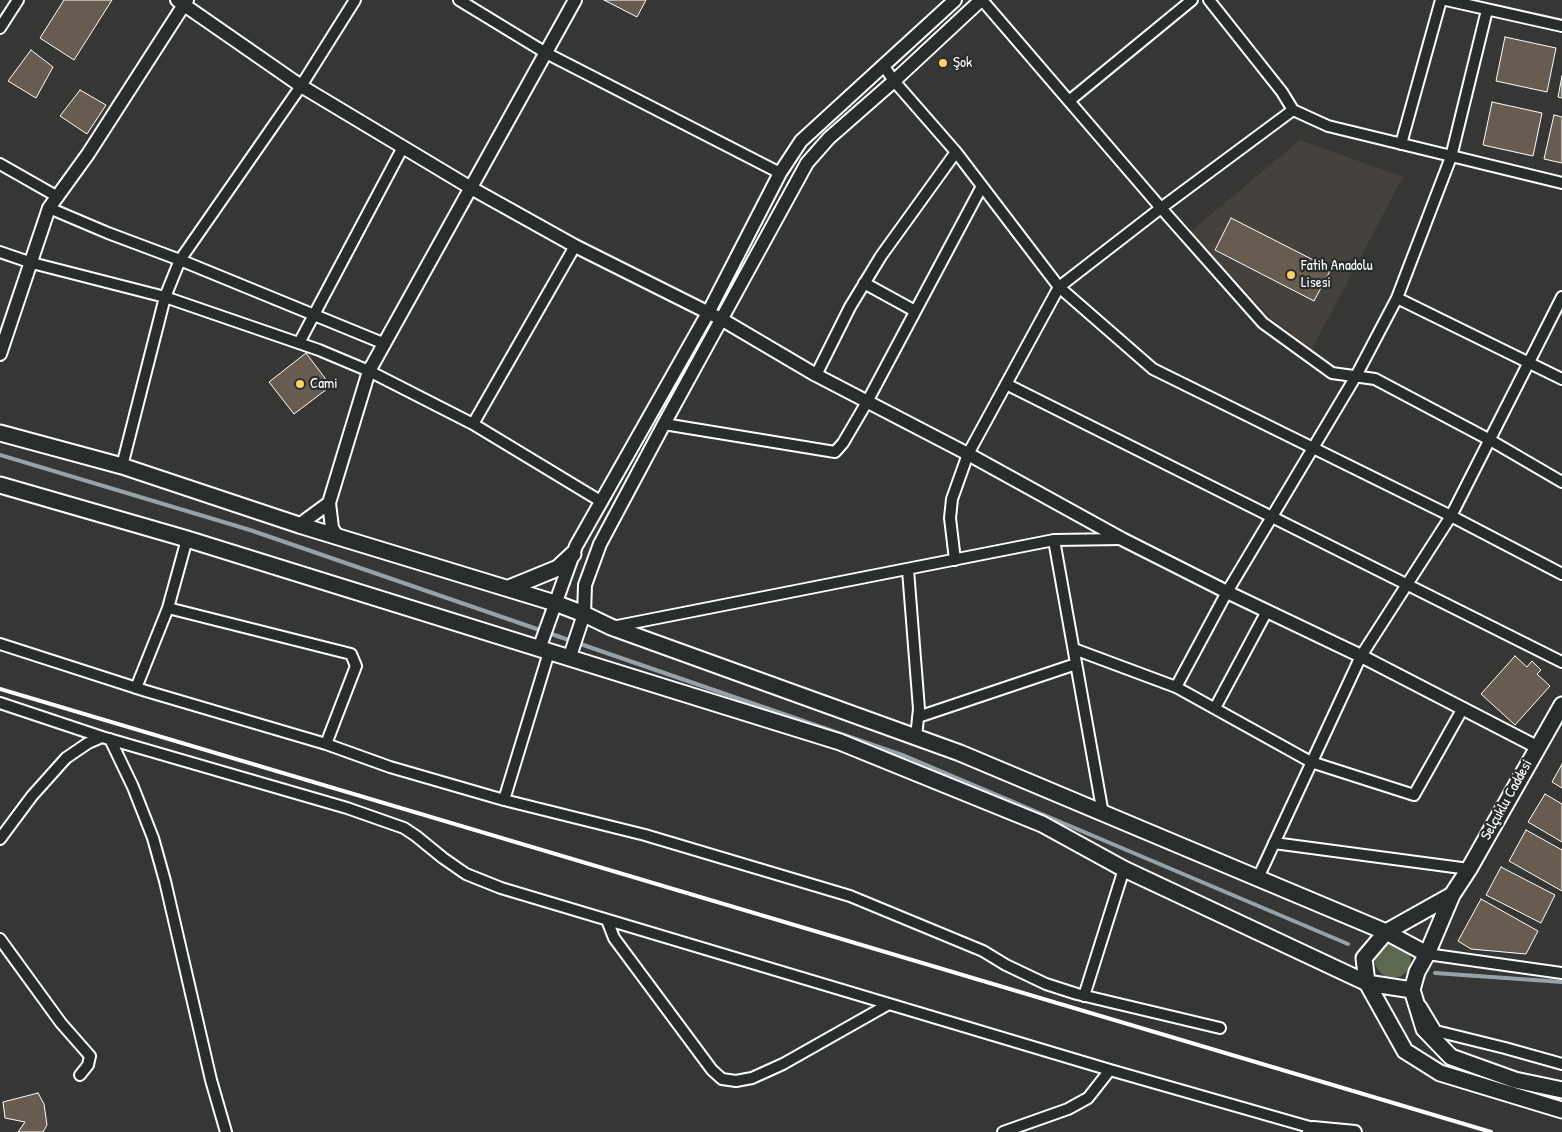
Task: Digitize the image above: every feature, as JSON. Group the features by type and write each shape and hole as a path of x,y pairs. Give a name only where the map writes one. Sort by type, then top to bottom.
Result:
{"main road":[{"path":"1,431 122,466 299,525 509,588 582,619 611,627 960,753 1386,932 1427,954"},
{"path":"0,485 571,654 840,742 1042,824 1124,869 1367,983 1412,990 1424,1029 1451,1057 1515,1080 1562,1090"},
{"path":"509,588 558,568 574,554"},
{"name":"Selçuklu Caddesi","path":"1412,990 1417,972 1427,954 1452,895 1562,705"},
{"name":"Selçuklu Caddesi","path":"1386,932 1452,895"},
{"path":"1386,932 1364,958 1367,983 1405,1051 1440,1073 1562,1110"}],"street":[{"path":"0,28 18,0"},
{"path":"122,466 164,297 180,260 301,86 355,0"},
{"path":"459,0 546,53 780,173"},
{"path":"337,536 332,528 329,503 369,372 575,0"},
{"path":"504,800 554,608 576,546 708,313 780,173 800,141 955,0"},
{"path":"571,654 582,619 585,585 600,544 807,163 829,138 981,0 1263,323 1332,373 1375,379 1490,440 1562,482"},
{"path":"1069,101 1192,0"},
{"path":"1209,0 1282,92 1293,110 1328,126 1562,183"},
{"path":"1401,144 1440,0"},
{"path":"1446,0 1562,26"},
{"path":"0,354 49,208 88,154 183,2 301,86 471,188 575,246 721,319 816,375 968,454 1122,539 1361,656 1537,747"},
{"path":"1176,687 1227,592 1356,376 1397,298 1450,157 1487,10"},
{"path":"883,65 894,81 956,152 1059,287 1152,369 1451,516 1562,574"},
{"path":"955,560 950,518 952,500 968,454 1059,287 1293,110"},
{"path":"299,343 403,147"},
{"path":"816,375 864,283 881,256 956,152"},
{"path":"0,164 58,196"},
{"path":"664,424 835,452 843,443 867,402 982,186"},
{"path":"49,208 385,344"},
{"path":"473,424 575,246"},
{"path":"0,252 32,263 164,297 299,343 369,372 473,424 602,502"},
{"path":"864,283 915,311"},
{"path":"1258,878 1361,656 1451,516 1562,297"},
{"path":"1397,298 1562,378"},
{"path":"1006,384 1562,662"},
{"path":"299,525 329,503"},
{"path":"136,688 168,608 187,539"},
{"path":"611,627 1054,540 1122,539"},
{"path":"1054,540 1103,814"},
{"path":"908,570 919,709 916,737"},
{"path":"168,608 351,654 356,666 326,744"},
{"path":"1214,708 1267,611"},
{"path":"0,644 136,688 326,744 390,767 504,800 645,835 850,896 983,951 1006,965 1046,984 1084,996 1220,1028"},
{"path":"1074,649 1176,687 1311,762 1414,795 1463,708"},
{"path":"918,717 1076,664"},
{"path":"0,703 106,738 347,808 404,828 466,874 501,888 1311,1131 1355,1132"},
{"path":"0,839 32,796 66,758 88,744 106,738"},
{"path":"106,738 132,787 153,838 165,881 211,1080 226,1132"},
{"path":"1274,843 1469,868"},
{"path":"1084,996 1124,869"},
{"path":"607,920 614,938 712,1070 722,1078 736,1081 752,1078 783,1064 889,1004"},
{"path":"0,939 61,1023 90,1056 88,1065 80,1074"},
{"path":"1427,954 1562,973"},
{"path":"1412,990 1436,1031 1562,1064"},
{"path":"1003,1132 1068,1109 1088,1098 1110,1070"}],"shaded area":[{"name":"Fatih Anadolu Lisesi","path":"1300,140 1403,177 1312,349 1271,318 1190,232"}],"green space":[{"path":"1393,942 1406,947 1411,960 1406,973 1393,978 1380,973 1375,960 1380,947"}],"building":[{"path":"64,0 112,0 74,60 40,38"},
{"path":"604,0 646,0 637,17"},
{"path":"1505,37 1556,48 1547,92 1496,81"},
{"path":"31,50 53,67 36,98 8,81"},
{"path":"1562,76 1562,98 1558,97"},
{"path":"80,90 106,105 87,134 60,116"},
{"path":"1492,102 1542,113 1533,156 1483,145"},
{"path":"1554,115 1562,117 1562,163 1544,159"},
{"path":"1231,218 1331,269 1314,301 1215,250"},
{"name":"Cami","path":"306,353 331,386 294,414 269,382"},
{"path":"1515,656 1527,667 1532,661 1541,670 1537,674 1550,686 1515,725 1481,694"},
{"path":"1562,764 1562,788 1552,782"},
{"path":"1545,794 1562,804 1562,842 1528,822"},
{"path":"1526,830 1562,850 1562,891 1509,861"},
{"path":"1501,867 1555,895 1541,923 1486,895"},
{"path":"1481,899 1538,931 1526,954 1471,949 1458,941"},
{"path":"38,1093 44,1104 47,1125 43,1132 18,1132 25,1122 5,1118 3,1102"}],"waterway":[{"path":"0,455 250,530 905,756 1348,944"},
{"path":"1435,973 1562,982"}],"railway":[{"path":"0,689 1491,1132"}],"place":[{"name":"Şok","path":"943,63"},
{"name":"Fatih Anadolu Lisesi","path":"1291,275"},
{"name":"Cami","path":"300,384"}]}
